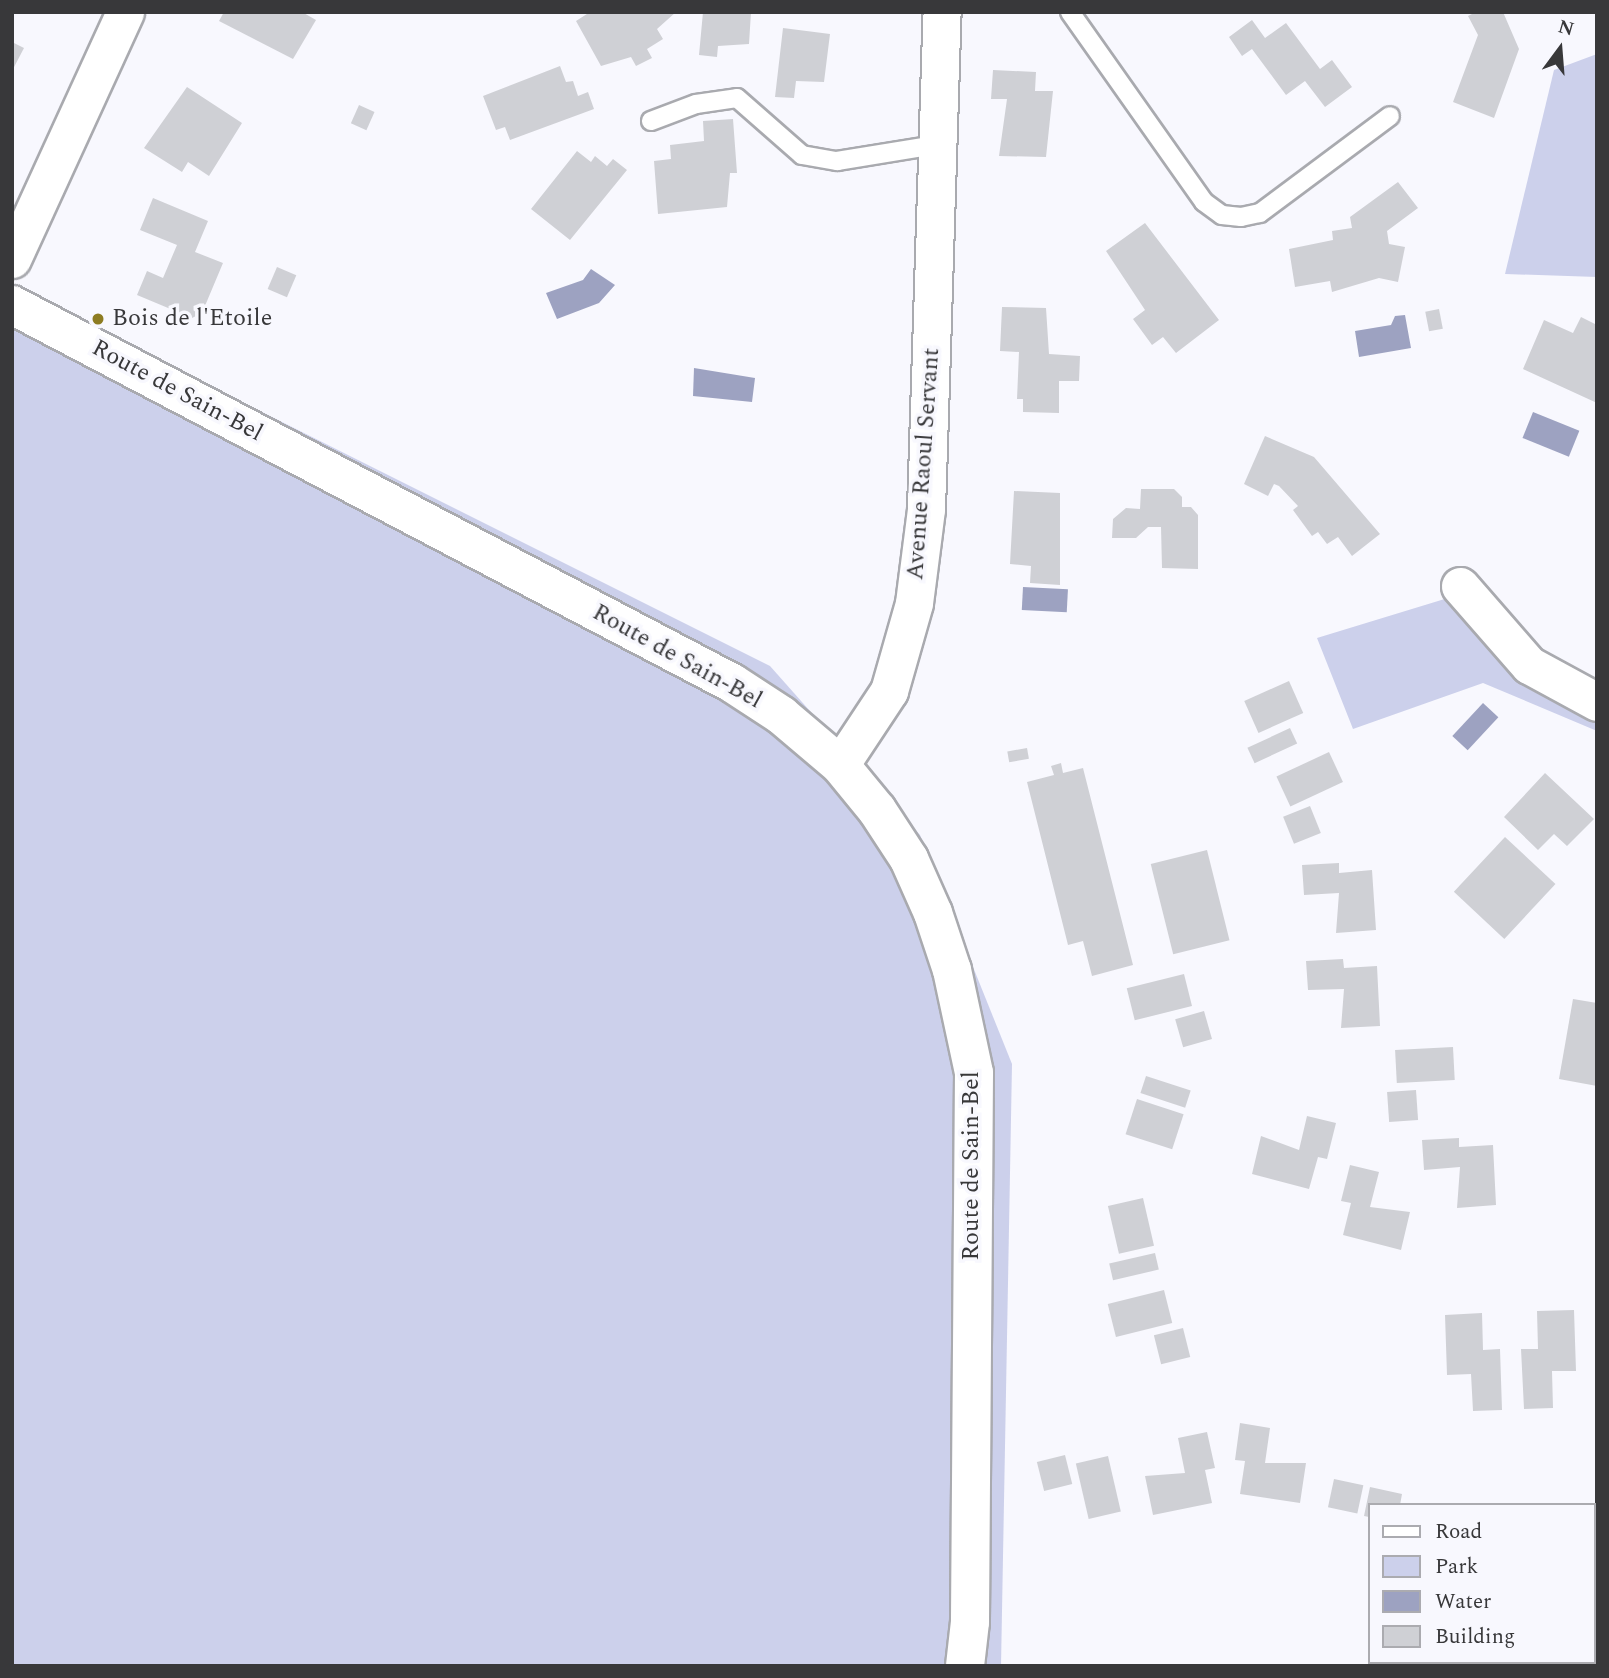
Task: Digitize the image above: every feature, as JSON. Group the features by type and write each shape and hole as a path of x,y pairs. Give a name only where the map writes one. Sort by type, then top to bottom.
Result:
{"main road":[{"name":"Route de Sain-Bel","path":"12,305 732,683 781,715 840,765 877,810 909,859 933,913 952,970 974,1073 970,1622 965,1666"}],"street":[{"path":"12,259 125,12"},
{"name":"Avenue Raoul Servant","path":"840,765 889,691 914,603 926,509 941,144 942,12"},
{"path":"1460,586 1529,665 1597,702"}],"lane":[{"path":"1070,12 1204,202 1223,215 1241,218 1260,213 1390,116"},
{"path":"651,121 696,104 737,98 802,155 837,161 941,144"}],"green space":[{"path":"1597,54 1597,277 1505,274 1554,70"},
{"path":"12,287 770,666 920,835 1012,1064 1001,1666 12,1666"},
{"path":"1461,594 1597,706 1597,731 1483,683 1353,729 1317,638"}],"water":[{"path":"591,269 615,285 599,303 557,319 546,293 583,280"},
{"path":"1405,315 1411,348 1359,357 1355,331 1391,325 1395,316"},
{"path":"694,368 755,378 752,402 693,396"},
{"path":"1533,412 1579,431 1569,457 1523,438"},
{"path":"1023,587 1068,589 1067,612 1022,610"},
{"path":"1483,703 1498,717 1468,750 1452,736"}],"building":[{"path":"224,12 302,12 316,20 293,59 219,21"},
{"path":"590,12 676,12 657,29 663,39 647,49 652,58 636,66 631,57 601,66 576,21"},
{"path":"703,12 751,12 749,44 718,46 717,57 699,55"},
{"path":"1476,12 1503,12 1519,49 1494,118 1453,102 1478,35 1468,16"},
{"path":"1252,20 1265,38 1286,23 1320,69 1332,60 1352,87 1325,107 1305,81 1286,95 1252,49 1242,56 1229,37"},
{"path":"783,28 830,34 824,82 796,81 794,98 775,97"},
{"path":"12,42 24,48 12,71"},
{"path":"560,66 566,82 573,81 578,96 588,92 594,109 510,140 505,127 496,130 483,96"},
{"path":"993,70 1036,72 1035,91 1053,91 1046,157 999,156 1007,99 991,99"},
{"path":"187,87 242,123 209,176 188,162 182,172 144,148"},
{"path":"359,105 375,112 366,130 351,123"},
{"path":"733,119 737,173 730,173 727,207 658,214 654,161 671,159 670,145 704,141 703,121"},
{"path":"577,151 591,162 595,156 607,166 613,159 627,170 570,240 531,209"},
{"path":"1398,182 1418,208 1387,231 1389,244 1405,247 1398,282 1379,278 1332,292 1330,281 1295,287 1289,249 1333,240 1332,231 1352,228 1350,217"},
{"path":"153,198 208,221 195,252 223,263 202,313 192,318 137,295 147,271 163,278 177,245 140,230"},
{"path":"1145,223 1219,320 1176,353 1163,337 1152,345 1133,319 1145,310 1106,251"},
{"path":"277,267 296,275 287,297 268,289"},
{"path":"1002,307 1046,308 1049,354 1080,356 1079,381 1059,381 1059,413 1023,412 1023,399 1017,399 1019,352 1000,351"},
{"path":"1439,309 1443,329 1429,331 1425,312"},
{"path":"1581,317 1597,325 1597,403 1523,369 1544,320 1573,333"},
{"path":"1265,436 1314,457 1380,534 1352,556 1338,537 1327,544 1318,532 1312,536 1293,510 1298,506 1279,486 1274,484 1268,496 1244,484"},
{"path":"1141,489 1174,489 1182,497 1182,507 1191,507 1198,515 1198,569 1162,568 1161,527 1148,527 1136,538 1112,538 1113,519 1126,508 1140,509"},
{"path":"1014,491 1060,493 1060,585 1030,583 1031,566 1010,564"},
{"path":"1289,681 1303,713 1258,733 1244,701"},
{"path":"1290,728 1297,743 1255,763 1247,748"},
{"path":"1027,748 1029,759 1009,762 1007,751"},
{"path":"1329,752 1343,782 1290,806 1276,777"},
{"path":"1061,763 1063,773 1083,768 1133,965 1092,976 1083,941 1068,945 1027,782 1054,775 1051,766"},
{"path":"1545,773 1594,819 1567,846 1554,834 1538,850 1504,817"},
{"path":"1310,806 1321,833 1294,844 1283,817"},
{"path":"1505,837 1555,884 1504,939 1454,892"},
{"path":"1207,850 1229,940 1173,954 1151,864"},
{"path":"1339,863 1339,873 1372,870 1376,930 1336,933 1339,893 1304,895 1302,865"},
{"path":"1343,959 1344,968 1377,966 1380,1026 1341,1028 1344,989 1308,990 1306,961"},
{"path":"1184,974 1192,1006 1135,1020 1127,988"},
{"path":"1573,999 1597,1003 1597,1086 1559,1079"},
{"path":"1204,1011 1212,1039 1183,1047 1175,1019"},
{"path":"1453,1047 1455,1080 1397,1083 1395,1050"},
{"path":"1146,1076 1191,1091 1185,1108 1140,1093"},
{"path":"1416,1090 1418,1120 1389,1122 1387,1092"},
{"path":"1137,1099 1184,1114 1172,1149 1126,1134"},
{"path":"1307,1116 1336,1123 1327,1159 1318,1157 1309,1189 1252,1174 1261,1136 1299,1150"},
{"path":"1459,1138 1459,1147 1493,1145 1496,1205 1457,1208 1460,1167 1424,1170 1422,1140"},
{"path":"1350,1165 1379,1172 1370,1207 1410,1212 1401,1250 1343,1235 1351,1203 1341,1201"},
{"path":"1143,1198 1154,1246 1119,1254 1108,1206"},
{"path":"1155,1253 1159,1270 1113,1280 1109,1264"},
{"path":"1164,1290 1172,1323 1116,1337 1108,1304"},
{"path":"1574,1310 1576,1371 1552,1371 1553,1408 1524,1409 1521,1349 1538,1349 1537,1311"},
{"path":"1482,1313 1483,1350 1500,1349 1502,1410 1473,1411 1471,1374 1447,1375 1445,1315"},
{"path":"1183,1328 1190,1357 1161,1364 1154,1335"},
{"path":"1240,1423 1270,1428 1265,1463 1306,1463 1300,1503 1240,1494 1245,1461 1235,1460"},
{"path":"1207,1432 1215,1468 1205,1470 1212,1503 1153,1515 1145,1476 1185,1473 1178,1438"},
{"path":"1065,1455 1072,1484 1044,1491 1037,1462"},
{"path":"1108,1456 1121,1512 1089,1519 1076,1463"},
{"path":"1334,1479 1363,1485 1357,1514 1328,1507"},
{"path":"1370,1487 1402,1494 1400,1503 1368,1503 1368,1517 1364,1516"},
{"path":"1597,1521 1597,1589 1595,1589"}],"place":[{"name":"Bois de l'Etoile","path":"98,319"}]}
